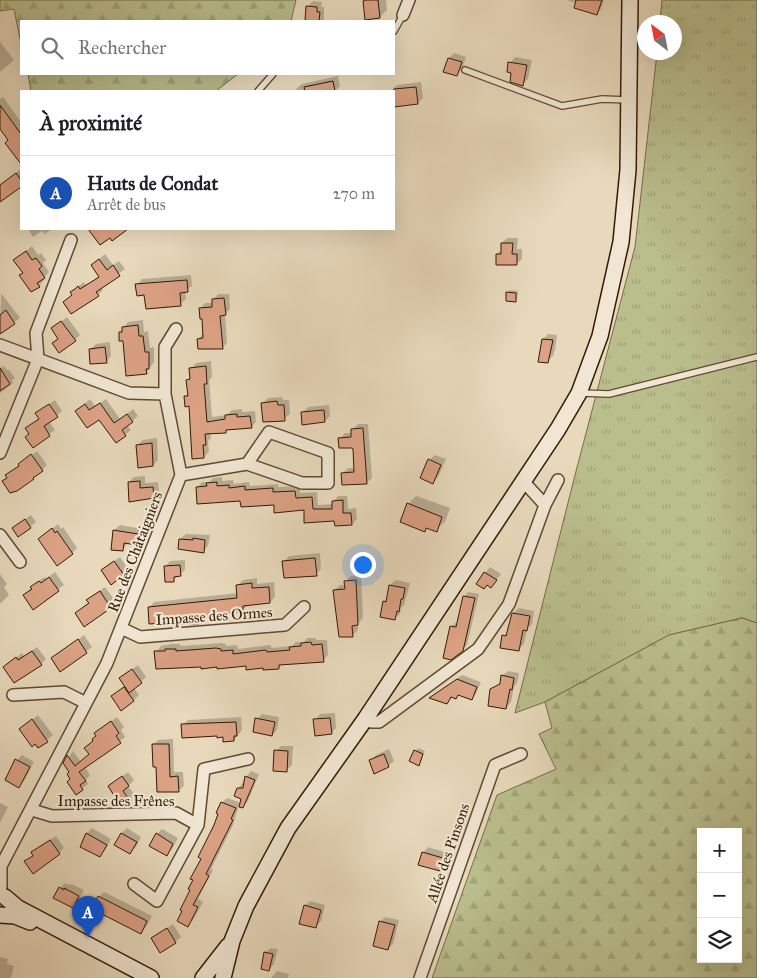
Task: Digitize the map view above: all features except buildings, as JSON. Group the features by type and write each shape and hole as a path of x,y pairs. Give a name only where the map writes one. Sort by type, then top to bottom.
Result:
{"main road":[{"path":"223,978 232,941 246,906 288,828 366,718 579,393 600,336 621,242 628,170 630,0"},
{"path":"2,890 5,903 0,914 15,916 58,935 126,971 134,978"},
{"path":"2,890 18,908 151,978"},
{"path":"202,978 232,941"}],"street":[{"path":"403,16 409,0"},
{"path":"0,453 38,359 36,333 71,240"},
{"path":"176,329 165,347 165,394 181,475 247,464 302,483 328,483 328,453 269,432 247,464"},
{"path":"0,345 129,392 165,394"},
{"name":"Rue des Châtaigniers","path":"2,890 0,868 108,663 181,475"},
{"path":"366,718 371,722 379,722 478,649 509,604 545,505 558,480"},
{"path":"523,481 545,505"},
{"path":"0,536 20,562"},
{"name":"Impasse des Ormes","path":"121,628 140,637 285,626 304,607"},
{"path":"13,694 64,692 86,703"},
{"name":"Allée des Pinsons","path":"420,978 495,765 521,754"},
{"path":"134,884 157,901 198,825 204,769 248,759"},
{"name":"Impasse des Frênes","path":"32,810 52,816 176,813 198,825"}],"lane":[{"path":"395,29 403,16"},
{"path":"465,70 562,106 602,99 630,100"},
{"path":"259,90 272,75"},
{"path":"579,393 609,394 757,357"}],"green space":[{"path":"0,0 296,0 291,20 20,20 20,39 14,9 0,11"},
{"path":"662,0 757,0 757,623 742,618 669,635 545,702 515,713 635,247 656,60 682,60 682,15 661,15"},
{"path":"28,75 237,75 217,90 31,90"},
{"path":"742,618 757,623 757,978 432,978 497,795 556,769 539,734 552,728 545,702 669,635"}],"place":[{"name":"Hauts de Condat","path":"88,937"}]}
